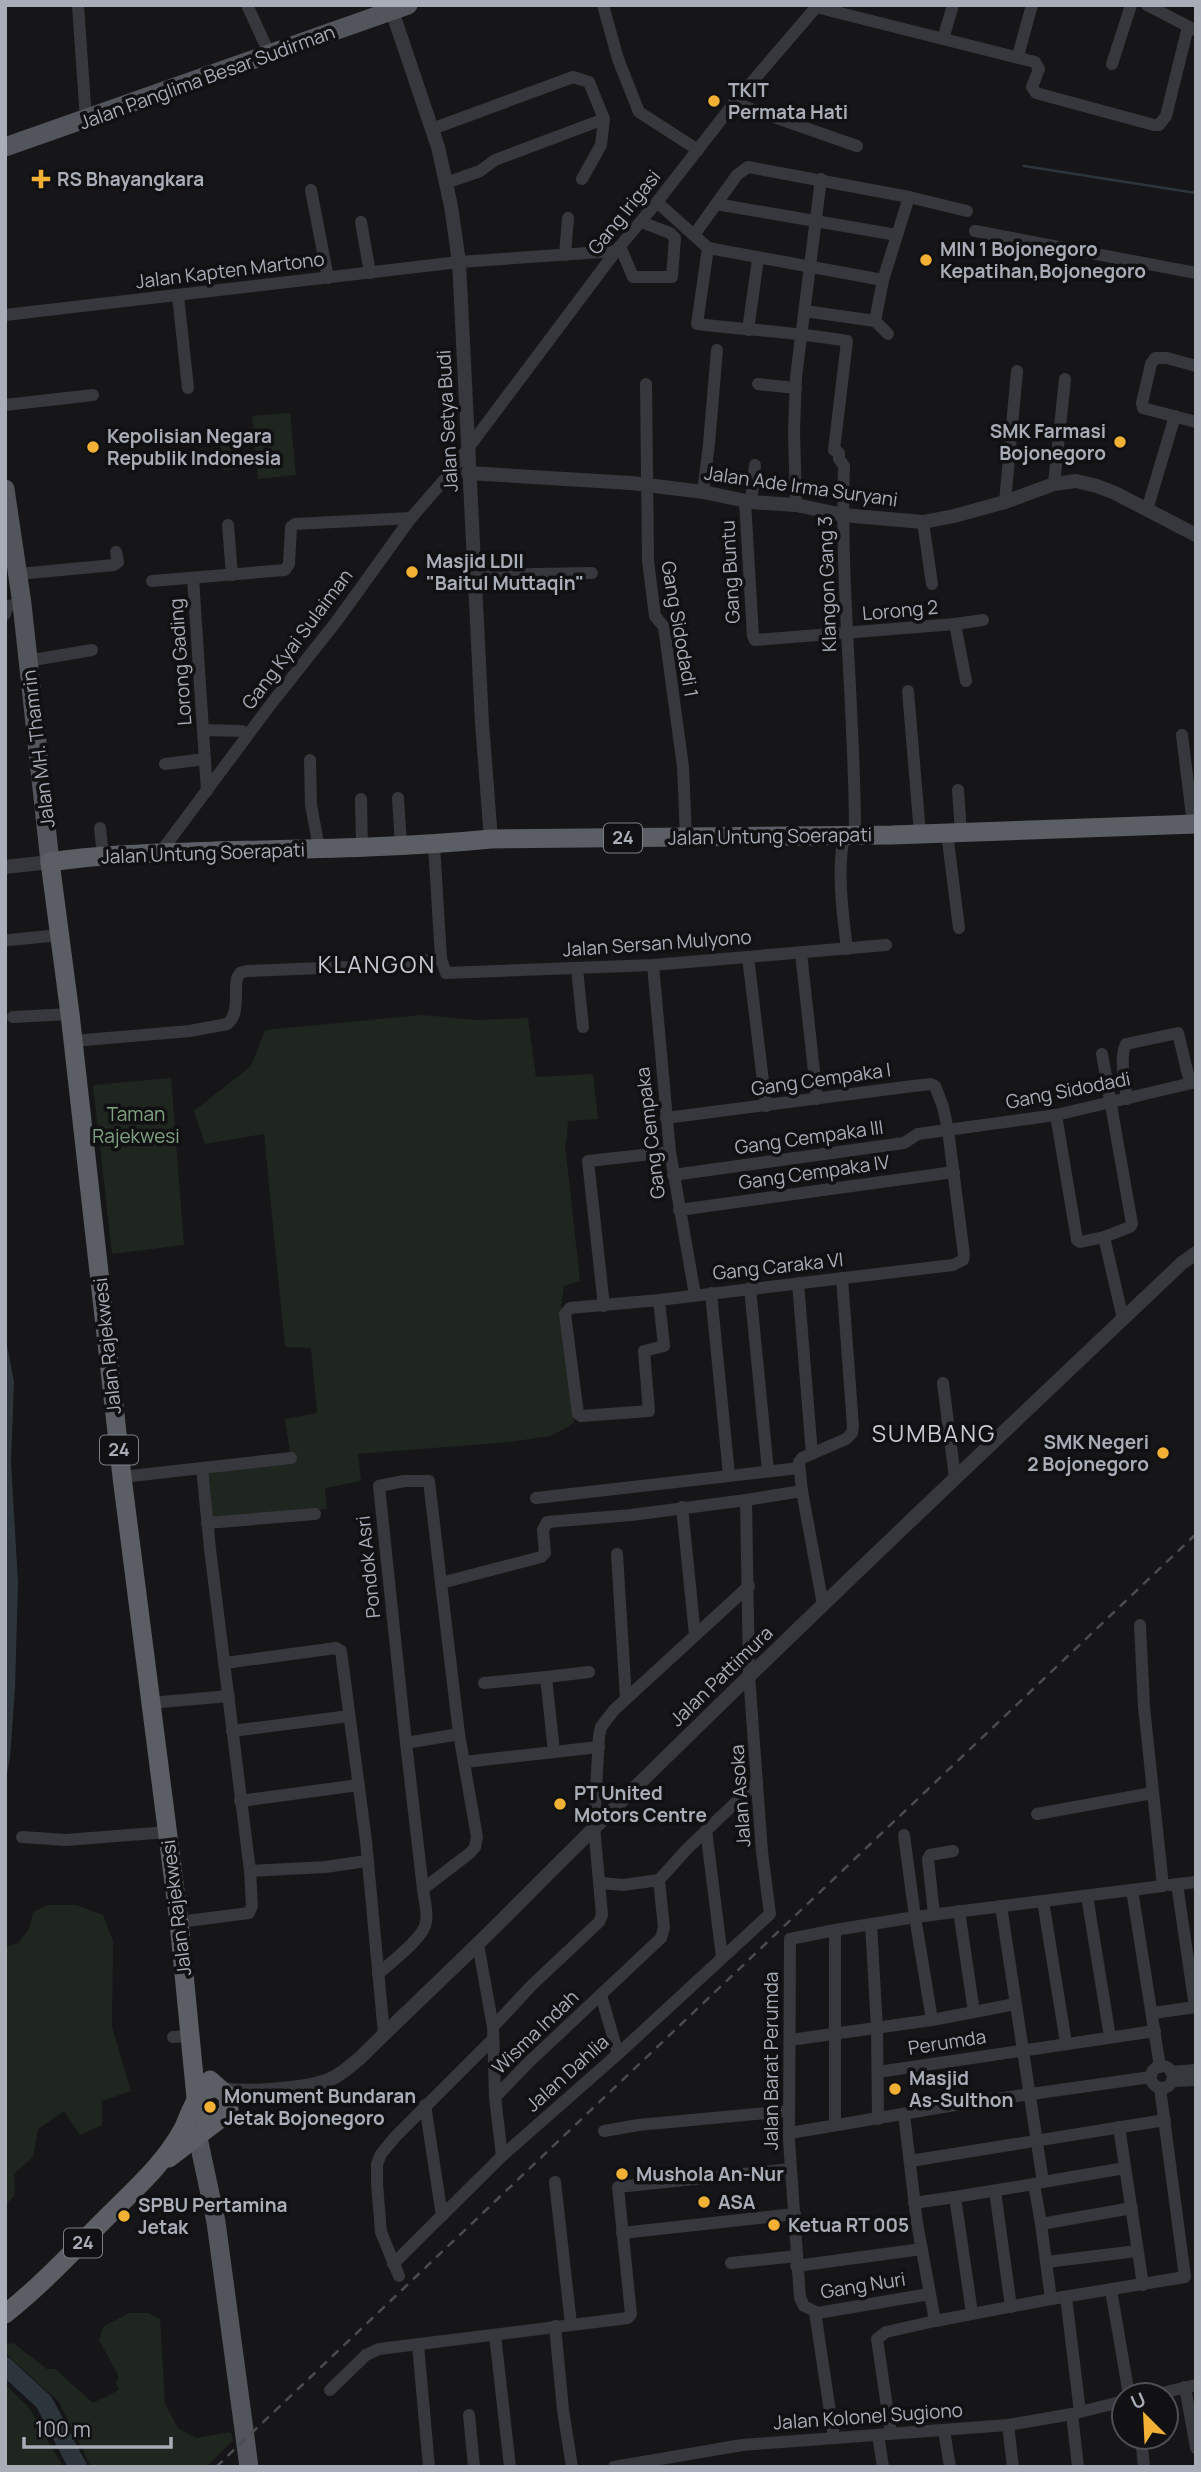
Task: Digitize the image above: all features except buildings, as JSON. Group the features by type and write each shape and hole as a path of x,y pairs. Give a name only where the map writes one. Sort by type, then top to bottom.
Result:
{"highway":[{"name":"Jalan Untung Soerapati","path":"50,862 160,853 433,845 491,839 920,834 1195,824"},
{"name":"Jalan Rajekwesi","path":"50,862 70,1014 122,1477 179,1922 185,2037"},
{"name":"24","path":"5,2314 57,2269 164,2162 227,2114 228,2096 218,2088 203,2068 185,2037"},
{"name":"24","path":"164,2162 197,2105 185,2037"},
{"path":"218,2088 202,2091 197,2105 204,2118 210,2121 227,2114"}],"main road":[{"name":"Jalan Panglima Besar Sudirman","path":"5,147 86,121 397,7"},
{"name":"Jalan MH. Thamrin","path":"5,489 18,574 50,862"},
{"name":"Jalan MH. Thamrin","path":"5,555 10,610 24,637"},
{"path":"197,2105 198,2138 215,2222 248,2467"},
{"path":"204,2169 212,2139 227,2114"},
{"path":"164,2162 183,2154 193,2156 204,2169"}],"street":[{"path":"78,5 86,121"},
{"path":"247,5 270,55"},
{"path":"603,5 618,59 639,112 698,150"},
{"path":"943,39 953,5"},
{"path":"1018,56 1032,5"},
{"path":"1112,64 1131,5"},
{"path":"817,6 1018,56 1039,66 1032,87 1036,93 1159,125 1166,116 1192,29 1147,5"},
{"name":"Gang Irigasi","path":"467,450 618,248 734,103 817,6"},
{"name":"Jalan Setya Budi","path":"397,7 446,183 459,262 468,472 491,839"},
{"path":"432,129 573,77 589,82 604,119 601,145 582,179"},
{"path":"734,103 857,146"},
{"path":"446,183 480,171 495,160 604,119"},
{"path":"694,234 737,175 748,167 821,179 967,211"},
{"path":"796,505 796,388 821,179"},
{"path":"311,190 328,278"},
{"path":"875,321 883,280 909,197"},
{"path":"657,202 708,248 811,269 883,280"},
{"path":"716,204 897,235"},
{"path":"565,255 568,218"},
{"path":"361,222 370,273"},
{"path":"618,248 633,276 672,277 675,238 670,233 641,222"},
{"path":"975,231 1196,273"},
{"name":"Jalan Kapten Martono","path":"5,315 459,262 565,255 618,248"},
{"path":"708,248 697,324 803,333"},
{"path":"748,330 758,259"},
{"path":"178,296 188,388"},
{"path":"805,311 875,321 888,334"},
{"name":"Klangon Gang 3","path":"803,333 846,341 834,450 839,453 839,459 844,466 843,515 855,781 850,834 842,844 841,885 846,949"},
{"path":"703,492 717,350"},
{"path":"1196,366 1155,358 1142,401 1143,407 1196,422"},
{"path":"1005,502 1017,371"},
{"path":"1054,485 1065,379"},
{"name":"Gang Sidodadi 1","path":"646,384 648,561 655,616 664,627 683,767 686,837"},
{"path":"758,384 796,388"},
{"path":"5,405 93,395"},
{"path":"1147,510 1175,416"},
{"name":"Gang Kyai Sulaiman","path":"160,853 411,519 467,450"},
{"name":"Gang Buntu","path":"755,465 748,501 752,626 755,640"},
{"name":"Jalan Ade Irma Suryani","path":"468,472 703,492 748,501 796,505 843,515 922,522 954,516 1054,485 1076,481 1097,486 1196,535"},
{"name":"Lorong Gading","path":"207,792 193,578 287,568 290,527 295,524 411,519"},
{"path":"922,522 932,584"},
{"path":"228,525 232,575"},
{"path":"18,574 114,565 118,562 116,552"},
{"path":"475,575 592,573"},
{"path":"152,581 193,578"},
{"name":"Lorong 2","path":"755,640 955,625 983,620"},
{"name":"Lorong 2","path":"955,625 966,681"},
{"path":"27,661 92,650"},
{"path":"908,691 920,834"},
{"path":"204,730 242,731 247,737"},
{"path":"1182,735 1195,824"},
{"path":"165,764 205,759"},
{"path":"310,760 311,805 319,848"},
{"path":"958,790 954,833 958,928"},
{"path":"398,798 401,845"},
{"path":"361,799 362,847"},
{"path":"100,828 103,856"},
{"path":"73,1041 220,1027 231,1022 234,1016 237,978 240,973 247,971 348,967 441,959 433,845"},
{"path":"5,867 50,862"},
{"path":"9,940 60,935"},
{"name":"Jalan Sersan Mulyono","path":"441,959 443,971 446,973 577,969 886,945"},
{"path":"801,953 817,1099"},
{"path":"748,957 766,1106"},
{"name":"Gang Cempaka","path":"653,965 670,1152 695,1295"},
{"path":"577,969 583,1027"},
{"path":"13,1017 70,1014"},
{"path":"1127,1099 1122,1070 1123,1048 1126,1044 1178,1033 1193,1083"},
{"path":"1056,1115 1077,1240 1080,1242 1104,1237 1130,1227 1132,1224 1102,1054"},
{"name":"Gang Sidodadi","path":"947,1130 1056,1115 1193,1083"},
{"name":"Gang Cempaka I","path":"666,1118 931,1084 938,1090 947,1130"},
{"name":"Gang Caraka VI","path":"659,1300 664,1346 644,1351 649,1411 581,1416 576,1410 565,1314 570,1308 842,1279 953,1265 963,1260 947,1130"},
{"name":"Gang Cempaka III","path":"673,1175 904,1143 918,1135 947,1130"},
{"path":"604,1306 589,1161 670,1152"},
{"name":"Gang Cempaka IV","path":"679,1210 954,1172"},
{"path":"1104,1237 1123,1319"},
{"name":"Jalan Pattimura","path":"218,2088 237,2092 257,2091 323,2082 335,2078 360,2058 749,1675 1182,1263 1196,1253"},
{"path":"823,1605 799,1462 802,1458 846,1439 852,1433 842,1279"},
{"path":"798,1283 812,1454"},
{"path":"750,1288 768,1471"},
{"path":"711,1293 729,1475"},
{"path":"943,1383 955,1478"},
{"path":"122,1477 291,1458"},
{"path":"179,1922 249,1913 253,1906 202,1468"},
{"path":"536,1498 799,1468"},
{"name":"Pondok Asri","path":"406,1743 379,1486 404,1481 429,1481 460,1734 477,1837 470,1853 423,1889"},
{"path":"441,1583 541,1557 545,1553 544,1525 548,1522 631,1515 802,1492"},
{"name":"Jalan Asoka","path":"746,1500 749,1675 770,1914"},
{"path":"682,1507 695,1635"},
{"path":"207,1523 315,1514"},
{"path":"617,1554 626,1699"},
{"path":"442,2216 425,2105 492,2034 531,1986 599,1922 603,1908 594,1826 601,1727 626,1699 749,1586"},
{"path":"1140,1625 1144,1707 1163,1886"},
{"path":"225,1663 339,1648 368,1861 384,2034"},
{"path":"484,1684 589,1672"},
{"path":"546,1677 554,1752"},
{"path":"150,1703 229,1696"},
{"path":"232,1731 349,1716"},
{"path":"378,1974 408,1947 426,1922 406,1743 460,1734"},
{"path":"464,1762 598,1747"},
{"path":"601,1883 623,1885 659,1880 706,1830 757,1782"},
{"path":"240,1801 359,1785"},
{"path":"1037,1814 1152,1793"},
{"path":"706,1830 722,1957"},
{"path":"22,1837 66,1840 167,1832"},
{"path":"904,1835 932,2020"},
{"path":"934,1914 928,1859 930,1855 953,1851"},
{"path":"250,1871 325,1867 368,1861"},
{"name":"Wisma Indah","path":"495,2097 661,1938 664,1928 659,1880"},
{"path":"835,2125 835,1930 934,1914 1196,1882"},
{"path":"1153,2012 1195,2007 1177,1884"},
{"path":"883,2467 884,2435 877,2339 886,2332 1066,2297 1183,2279 1186,2274 1165,2120 1166,2077 1155,2031 1132,1890"},
{"path":"1087,1896 1110,2037"},
{"path":"1043,1901 1066,2043"},
{"path":"1001,1906 1030,2094 1041,2224 1051,2300"},
{"path":"959,1911 974,2012"},
{"name":"Jalan Dahlia","path":"425,2105 381,2154 377,2164 381,2232 396,2269 442,2216 502,2156 770,1914"},
{"path":"871,1924 877,2028 878,2119"},
{"name":"Jalan Barat Perumda","path":"797,2261 790,2169 790,1939 835,1930"},
{"name":"Wisma Indah","path":"478,1944 492,2034 495,2097 502,2156"},
{"name":"Wisma Indah","path":"601,1995 618,2054"},
{"path":"790,2040 932,2020 1015,2004"},
{"name":"Perumda","path":"878,2072 1155,2031"},
{"path":"790,2133 1151,2077 1155,2085 1166,2077 1196,2070"},
{"path":"1166,2077 1196,2080"},
{"path":"227,2114 257,2091"},
{"path":"604,2131 734,2114 789,2111"},
{"path":"904,2114 914,2203 934,2321"},
{"path":"910,2161 1165,2120"},
{"path":"1119,2127 1143,2285"},
{"path":"914,2203 1125,2168"},
{"path":"330,2390 372,2351 627,2318 630,2315 617,2189 619,2186 790,2169"},
{"path":"555,2182 571,2324"},
{"path":"995,2191 1011,2307"},
{"path":"955,2197 972,2314"},
{"path":"1041,2224 1132,2208"},
{"path":"622,2233 795,2214"},
{"path":"731,2263 797,2261 922,2249"},
{"path":"1046,2262 1137,2250"},
{"name":"Gang Nuri","path":"797,2261 802,2303 815,2312 929,2294"},
{"path":"1111,2290 1127,2381"},
{"path":"1066,2297 1078,2467"},
{"path":"815,2312 834,2438"},
{"path":"555,2326 572,2467"},
{"path":"495,2335 510,2467"},
{"path":"418,2345 429,2467"},
{"path":"1191,2386 1196,2448"},
{"name":"Jalan Kolonel Sugiono","path":"614,2467 742,2445 1008,2425 1110,2404"},
{"path":"469,2414 474,2467"},
{"path":"1008,2425 1013,2467"},
{"path":"944,2430 950,2467"}],"green space":[{"path":"290,413 296,475 258,479 252,416"},
{"path":"236,435 238,469 223,470 220,436"},
{"path":"422,1015 477,1020 528,1018 536,1077 593,1074 598,1119 568,1121 565,1144 580,1281 564,1286 561,1306 574,1423 551,1436 358,1454 361,1481 325,1488 327,1509 210,1520 207,1473 293,1464 295,1460 290,1453 285,1419 317,1413 311,1348 285,1347 264,1134 205,1144 194,1111 251,1066 265,1030"},
{"name":"Taman Rajekwesi","path":"171,1078 184,1245 112,1254 93,1085"},
{"path":"49,1905 76,1905 103,1915 113,1941 112,2027 131,2091 102,2101 102,2125 80,2135 64,2111 38,2129 33,2157 14,2174 15,2195 5,2205 5,1947 18,1943 29,1929 33,1912"},
{"path":"129,2313 148,2313 160,2319 165,2404 178,2428 196,2438 231,2432 233,2440 206,2467 91,2467 59,2402 5,2353 7,2344 13,2343 47,2369 55,2369 93,2403 119,2390 116,2383 119,2377 99,2340 103,2327"},
{"path":"5,2384 30,2409 63,2467 5,2467"}],"shaded area":[{"path":"5,1335 14,1382 11,1462 18,1583 15,1687 10,1758 5,1783"}],"waterway":[{"path":"1024,166 1196,193"},
{"path":"5,2366 44,2402 78,2467"}],"railway":[{"path":"216,2467 1196,1534"}],"place":[{"name":"TKIT Permata Hati","path":"714,101"},
{"name":"RS Bhayangkara","path":"41,179"},
{"name":"MIN 1 Bojonegoro Kepatihan,Bojonegoro","path":"926,260"},
{"name":"SMK Farmasi Bojonegoro","path":"1120,442"},
{"name":"Kepolisian Negara Republik Indonesia","path":"93,447"},
{"name":"Masjid LDII \"Baitul Muttaqin\"","path":"412,572"},
{"name":"SMK Negeri 2 Bojonegoro","path":"1163,1453"},
{"name":"PT United Motors Centre","path":"560,1804"},
{"name":"Masjid As-Sulthon","path":"895,2089"},
{"name":"Monument Bundaran Jetak Bojonegoro","path":"210,2107"},
{"name":"Mushola An-Nur","path":"622,2174"},
{"name":"ASA","path":"704,2202"},
{"name":"SPBU Pertamina Jetak","path":"124,2216"},
{"name":"Ketua RT 005","path":"774,2225"}],"district":[{"name":"KLANGON","path":"377,965"},
{"name":"SUMBANG","path":"934,1434"}]}
